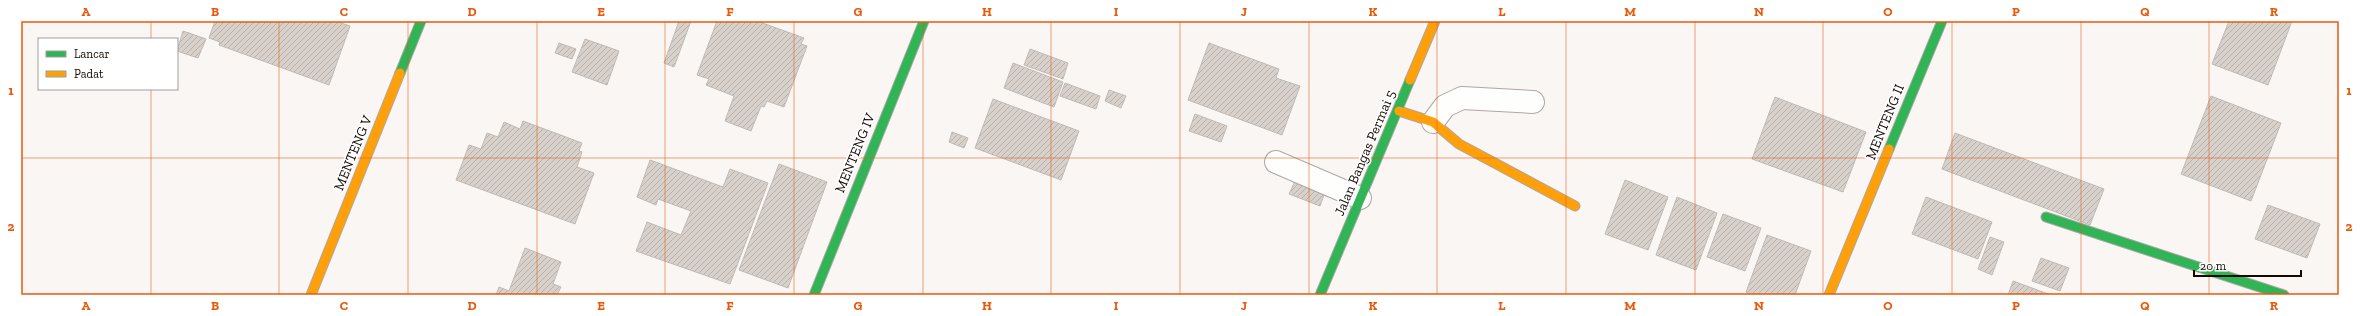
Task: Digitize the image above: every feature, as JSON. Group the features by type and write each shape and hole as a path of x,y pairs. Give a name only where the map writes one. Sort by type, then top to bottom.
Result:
{"street":[{"name":"MENTENG V","path":"311,295 421,21"},
{"name":"MENTENG IV","path":"814,295 924,21"},
{"name":"Jalan Bangas Permai 5","path":"1320,295 1360,198 1399,111 1435,21"},
{"name":"MENTENG II","path":"1829,295 1942,21"},
{"path":"1433,122 1445,106 1462,98 1533,102"},
{"path":"1399,111 1433,122 1459,144 1575,206"},
{"path":"1276,162 1360,198"},
{"path":"2046,217 2284,295"}],"building":[{"path":"215,21 335,21 350,26 329,85 219,45 220,42 209,38"},
{"path":"679,21 691,21 674,67 664,63"},
{"path":"717,21 757,21 804,38 801,44 807,46 784,107 767,101 764,107 761,106 751,131 725,121 734,96 706,85 709,79 697,75"},
{"path":"2229,21 2292,21 2268,85 2212,64"},
{"path":"183,31 206,39 198,58 178,51"},
{"path":"585,39 619,51 607,85 572,72"},
{"path":"559,43 576,49 572,59 555,53"},
{"path":"1209,43 1279,69 1276,78 1300,86 1282,135 1188,100"},
{"path":"1030,49 1068,63 1063,79 1024,65"},
{"path":"1013,63 1063,82 1054,107 1004,88"},
{"path":"1065,83 1100,96 1096,109 1060,96"},
{"path":"1109,90 1126,96 1121,108 1105,101"},
{"path":"2211,96 2281,123 2251,201 2181,174"},
{"path":"1775,97 1866,132 1843,192 1752,159"},
{"path":"993,99 1079,131 1061,180 975,148"},
{"path":"1195,114 1227,126 1221,142 1189,131"},
{"path":"523,121 582,143 579,151 582,152 577,167 594,173 575,224 456,180 469,145 481,149 487,133 498,137 504,122 520,129"},
{"path":"952,132 968,138 964,148 949,142"},
{"path":"1955,133 2104,189 2090,225 1942,169"},
{"path":"650,160 723,187 730,169 768,183 730,284 636,251 647,222 681,235 691,211 658,199 656,205 637,197"},
{"path":"779,164 827,182 788,288 739,270"},
{"path":"1625,180 1668,197 1648,250 1605,234"},
{"path":"1295,181 1325,192 1320,206 1289,194"},
{"path":"1677,197 1717,213 1696,270 1656,255"},
{"path":"1926,197 1992,222 1978,259 1912,234"},
{"path":"2268,205 2320,224 2307,258 2255,239"},
{"path":"1723,214 1761,228 1745,271 1707,257"},
{"path":"1767,235 1811,251 1795,295 1754,295 1746,292"},
{"path":"1990,237 2004,242 1992,275 1978,269"},
{"path":"525,248 561,262 553,284 561,287 557,295 496,295 499,287 509,291"},
{"path":"2041,258 2069,268 2060,291 2032,281"},
{"path":"2013,281 2051,295 2008,295"}],"traffic: fast":[{"path":"400,73 421,21"},
{"path":"814,295 924,21"},
{"path":"1889,149 1942,21"},
{"path":"1320,295 1410,80"},
{"path":"2046,217 2284,295"}],"traffic: slow":[{"path":"1410,80 1435,21"},
{"path":"311,295 400,73"},
{"path":"1399,111 1433,122 1459,144 1575,206"},
{"path":"1829,295 1889,149"}]}
